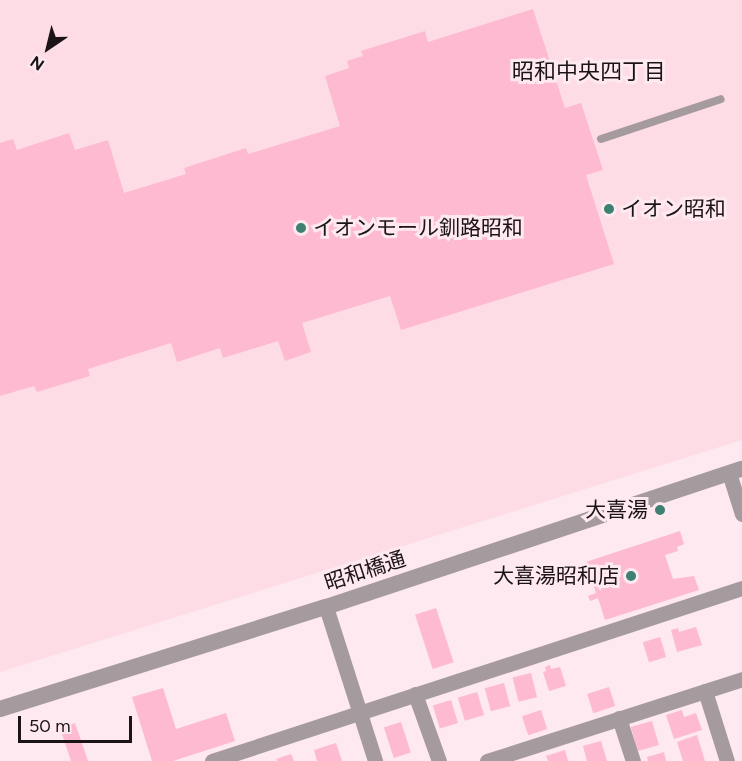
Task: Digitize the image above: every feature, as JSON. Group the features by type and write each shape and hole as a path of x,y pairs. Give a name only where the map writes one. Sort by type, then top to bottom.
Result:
{"street":[{"path":"735,471 742,514"},
{"name":"昭和橋通","path":"0,710 326,608 735,471"},
{"path":"212,761 742,588"},
{"path":"326,608 375,761"},
{"path":"487,761 534,754 619,718 742,679"},
{"path":"705,691 727,761"},
{"path":"415,694 439,761"},
{"path":"619,718 633,761"}],"lane":[{"path":"601,139 721,99"}],"shaded area":[{"path":"0,0 742,0 742,440 0,672"}],"building":[{"name":"イオンモール釧路昭和","path":"533,9 565,108 581,103 603,170 586,175 614,264 401,330 390,296 302,323 311,352 285,361 278,341 223,358 220,348 177,362 171,343 88,369 90,376 37,392 34,386 0,396 0,143 13,139 17,150 69,133 75,150 108,140 124,193 186,174 184,168 246,148 248,154 340,126 325,76 349,68 347,61 363,56 361,51 425,31 428,42"},
{"name":"大喜湯昭和店","path":"680,531 684,544 677,547 678,551 665,555 673,579 694,576 699,590 605,620 598,598 590,601 588,596 596,593 586,562"},
{"path":"436,608 454,662 433,669 415,615"},
{"path":"696,627 702,645 677,652 671,630 678,628 679,632"},
{"path":"660,637 666,657 649,662 643,642"},
{"path":"550,665 551,669 560,667 566,686 549,691 543,672 546,671 545,667"},
{"path":"531,673 537,697 519,702 513,678"},
{"path":"504,683 510,706 491,711 485,688"},
{"path":"609,687 615,706 593,713 587,694"},
{"path":"163,688 176,729 226,713 235,741 173,761 152,761 132,697"},
{"path":"477,692 484,715 465,721 458,698"},
{"path":"451,700 458,723 440,729 433,706"},
{"path":"541,710 547,729 528,735 522,716"},
{"path":"682,710 684,717 696,713 702,730 674,739 666,715"},
{"path":"652,721 659,745 638,751 631,727"},
{"path":"401,722 411,752 394,758 384,728"},
{"path":"75,723 88,761 71,761 60,728"},
{"path":"697,735 705,761 683,761 677,742"},
{"path":"601,741 607,761 587,761 583,746"},
{"path":"336,743 342,761 317,761 314,750"},
{"path":"565,750 568,761 548,761 546,756"},
{"path":"664,752 666,761 648,761 647,757"},
{"path":"291,754 294,761 277,761 276,759"}],"place":[{"name":"イオン昭和","path":"609,209"},
{"name":"イオンモール釧路昭和","path":"301,228"},
{"name":"大喜湯","path":"660,510"},
{"name":"大喜湯昭和店","path":"631,576"}],"district":[{"name":"昭和中央四丁目","path":"589,72"}]}
